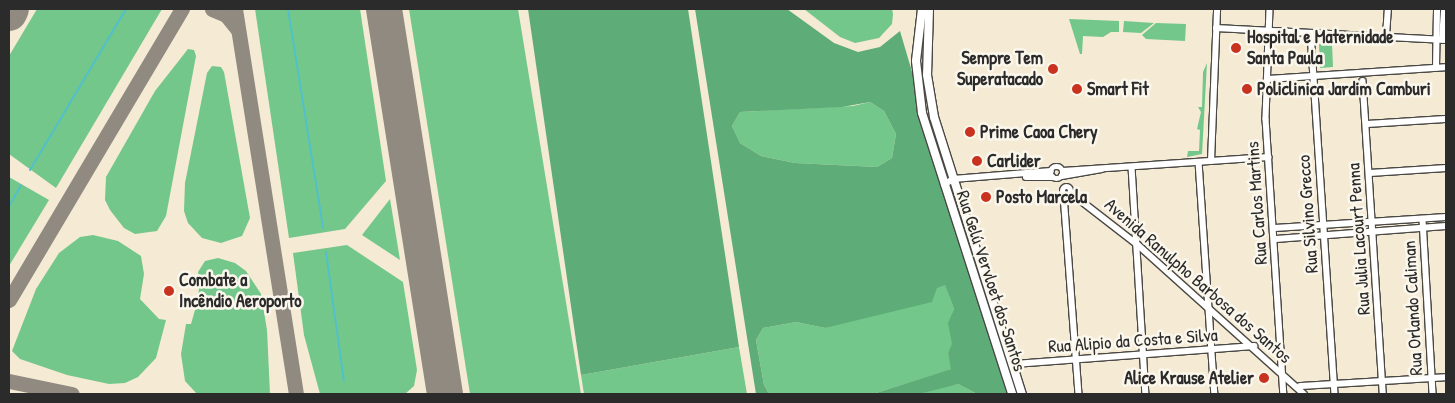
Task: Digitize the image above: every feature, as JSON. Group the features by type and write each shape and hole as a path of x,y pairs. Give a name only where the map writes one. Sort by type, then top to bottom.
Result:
{"main road":[{"name":"Rua Gelú Vervloet dos Santos","path":"922,9 916,61 919,95 942,182 1012,394"},
{"name":"Rua Gelú Vervloet dos Santos","path":"929,9 926,40 929,97 952,179 1014,364 1022,394"}],"street":[{"path":"1211,161 1217,9"},
{"name":"Rua Carlos Martins","path":"1270,9 1267,79 1269,157 1276,239 1284,394"},
{"path":"1386,36 1388,9"},
{"path":"1437,9 1441,40"},
{"path":"1436,68 1444,9"},
{"path":"1216,28 1441,40"},
{"name":"Rua Silvino Grecco","path":"1311,33 1335,394"},
{"path":"1267,79 1446,67"},
{"name":"Rua Julia Lacourt Penna","path":"1363,81 1374,222 1383,394"},
{"path":"1366,124 1446,119"},
{"path":"942,182 952,179 1062,175 1101,169 1269,157"},
{"path":"1199,162 1215,394"},
{"path":"1051,174 1058,167 1062,175"},
{"path":"1132,167 1146,394"},
{"path":"1370,173 1446,168"},
{"name":"Avenida Ranulpho Barbosa dos Santos","path":"1062,175 1064,187 1070,187 1068,194 1137,244 1254,346 1304,394"},
{"path":"1068,194 1079,394"},
{"path":"1274,228 1446,218"},
{"name":"Rua Orlando Caliman","path":"1423,220 1433,394"},
{"path":"1276,239 1446,226"},
{"name":"Rua Alipio da Costa e Silva","path":"1014,364 1212,351 1254,346"},
{"path":"1300,386 1446,377"}],"green space":[{"path":"37,9 162,9 56,188 9,154 9,56"},
{"path":"255,9 360,9 386,181 345,229 289,238"},
{"path":"409,9 518,9 581,394 470,394"},
{"path":"528,9 688,9 739,347 581,375"},
{"path":"695,9 787,9 834,43 858,52 880,47 900,31 1007,394 977,394 958,384 920,394 873,394 951,369 948,353 952,344 948,323 954,309 945,285 937,288 932,302 825,328 796,322 763,328 756,340 764,385 769,394 756,394","holes":["870,102 884,111 896,134 892,158 877,167 795,163 761,156 740,143 732,126 740,112 842,107"]},
{"path":"804,9 892,9 892,24 879,38 855,43 840,37"},
{"path":"1069,19 1119,21 1119,32 1111,32 1103,37 1083,36 1082,54 1080,54"},
{"path":"1124,21 1154,23 1141,33 1123,32"},
{"path":"1156,23 1186,24 1185,41 1146,39 1142,35"},
{"path":"1319,44 1332,44 1333,67 1320,68"},
{"path":"188,49 194,50 196,56 166,216 157,231 135,234 124,228 110,210 105,200 106,177 155,91"},
{"path":"1207,63 1202,154 1187,157 1188,151 1199,151 1200,130 1197,129 1201,112 1198,107 1202,107 1203,72"},
{"path":"212,66 221,67 224,72 250,218 242,236 221,243 202,238 188,223 184,211 185,183 207,73"},
{"path":"870,102 884,111 896,134 892,158 877,167 795,163 761,156 740,143 732,126 740,112 853,106"},
{"path":"9,177 49,200 9,266"},
{"path":"390,199 400,260 362,235"},
{"path":"93,235 118,241 141,256 144,274 140,299 159,319 166,320 156,358 138,377 125,383 109,384 67,375 20,359 12,351 36,289 59,253 80,237"},
{"path":"347,245 403,282 417,370 414,386 405,394 320,394 304,335 293,253"},
{"path":"218,258 235,263 246,271 261,294 267,330 270,394 197,394 185,381 181,354 186,324 191,324 195,310 200,284 198,272 205,261"},
{"path":"945,284 954,309 949,323 953,345 948,353 952,369 873,394 769,394 764,385 756,340 763,328 796,322 825,328"},
{"path":"739,347 747,394 584,394 581,375"},
{"path":"958,384 977,394 920,394 949,385"}],"waterway":[{"path":"30,170 126,9"},
{"path":"288,9 323,228"},
{"path":"9,206 21,185"},
{"path":"326,252 344,381"}],"taxiway":[{"path":"9,300 182,9"},
{"path":"212,9 226,15 238,30"},
{"path":"235,9 296,394"},
{"path":"9,381 72,394"},
{"path":"441,394 443,384"}],"runway":[{"path":"9,13 11,9"},
{"path":"384,9 445,394"}],"place":[{"name":"Hospital e Maternidade Santa Paula","path":"1236,48"},
{"name":"Sempre Tem Superatacado","path":"1053,69"},
{"name":"Smart Fit","path":"1077,89"},
{"name":"Policlinica Jardim Camburi","path":"1247,89"},
{"name":"Prime Caoa Chery","path":"970,132"},
{"name":"Carlider","path":"977,161"},
{"name":"Posto Marcela","path":"986,197"},
{"name":"Combate a Incêndio Aeroporto","path":"169,291"},
{"name":"Alice Krause Atelier","path":"1264,378"}]}
